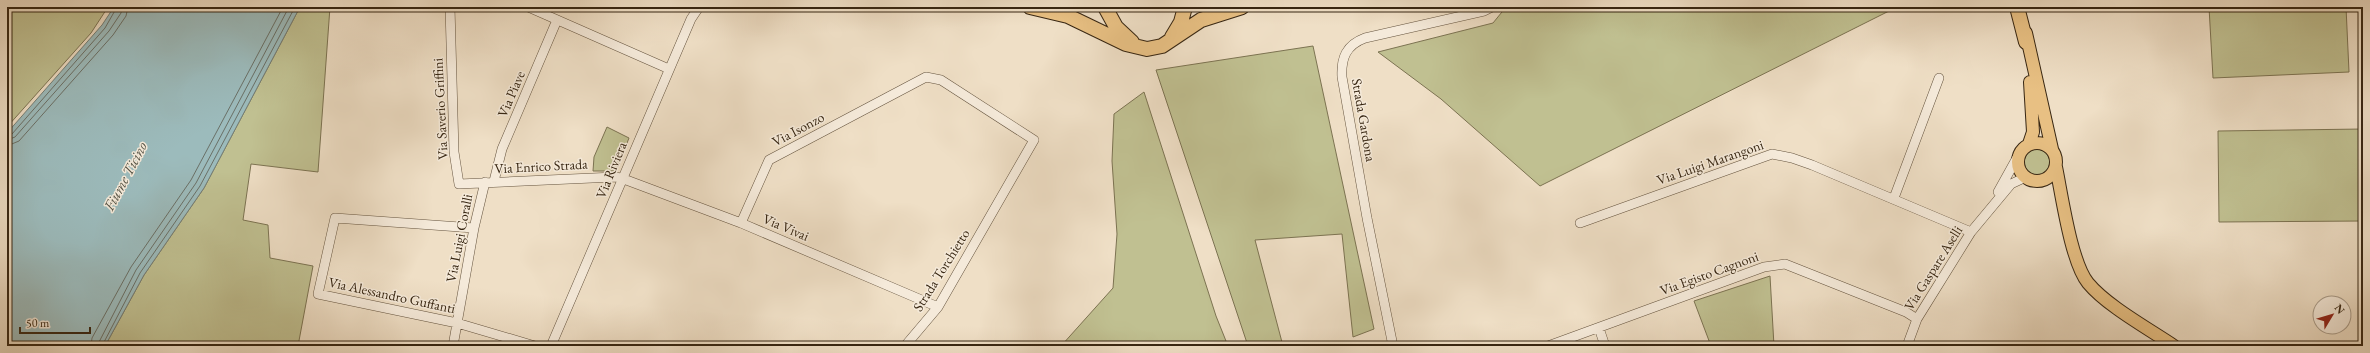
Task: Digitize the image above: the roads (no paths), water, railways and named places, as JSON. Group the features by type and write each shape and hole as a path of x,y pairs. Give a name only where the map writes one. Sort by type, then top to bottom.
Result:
{"highway":[{"path":"1030,7 1068,16 1126,44 1142,48 1157,48 1169,42 1197,22 1242,7"},
{"path":"1105,7 1112,21 1122,33 1142,48"},
{"path":"1169,42 1181,22 1185,7"},
{"path":"2017,7 2027,46"}],"main road":[{"path":"2023,7 2033,132 2029,144"},
{"path":"2027,46 2052,149 2055,154 2056,167 2077,263 2088,283 2108,301 2174,346"},
{"path":"2052,149 2041,143 2029,144 2024,147 2018,156 2018,164 2026,177 2039,181 2046,179 2056,167"},
{"path":"2046,179 2055,184 2063,197"}],"street":[{"name":"Via Saverio Griffini","path":"450,7 454,145 459,184 489,182"},
{"path":"528,7 669,69"},
{"name":"Via Riviera","path":"552,346 621,178 691,19 700,7"},
{"name":"Strada Gardona","path":"1393,346 1365,211 1342,77 1341,62 1347,49 1356,42 1365,38 1492,7"},
{"name":"Via Piave","path":"489,182 558,20"},
{"name":"Via Isonzo","path":"741,223 769,160 926,77 942,80 1034,140 984,227"},
{"path":"1894,198 1939,78"},
{"name":"Via Luigi Marangoni","path":"1580,223 1772,154 1792,158 1894,198 1972,232"},
{"name":"Via Gaspare Aselli","path":"1990,207 2018,156"},
{"name":"Via Gaspare Aselli","path":"1907,346 1917,319 1972,232 1990,207 2011,184 2026,177"},
{"name":"Via Enrico Strada","path":"489,182 621,178"},
{"name":"Via Vivai","path":"621,178 741,223 938,307"},
{"name":"Via Luigi Coralli","path":"453,346 474,228 489,182"},
{"name":"Via Alessandro Guffanti","path":"474,228 335,218 318,294 457,323 535,346"},
{"name":"Strada Torchietto","path":"905,346 938,307 984,227"},
{"name":"Via Egisto Cagnoni","path":"1548,346 1764,267 1785,264 1906,312 1917,319"},
{"path":"1599,328 1605,346"}],"water":[{"name":"Fiume Ticino","path":"114,7 300,7 204,188 144,275 105,346 7,346 7,133 102,25"}]}
